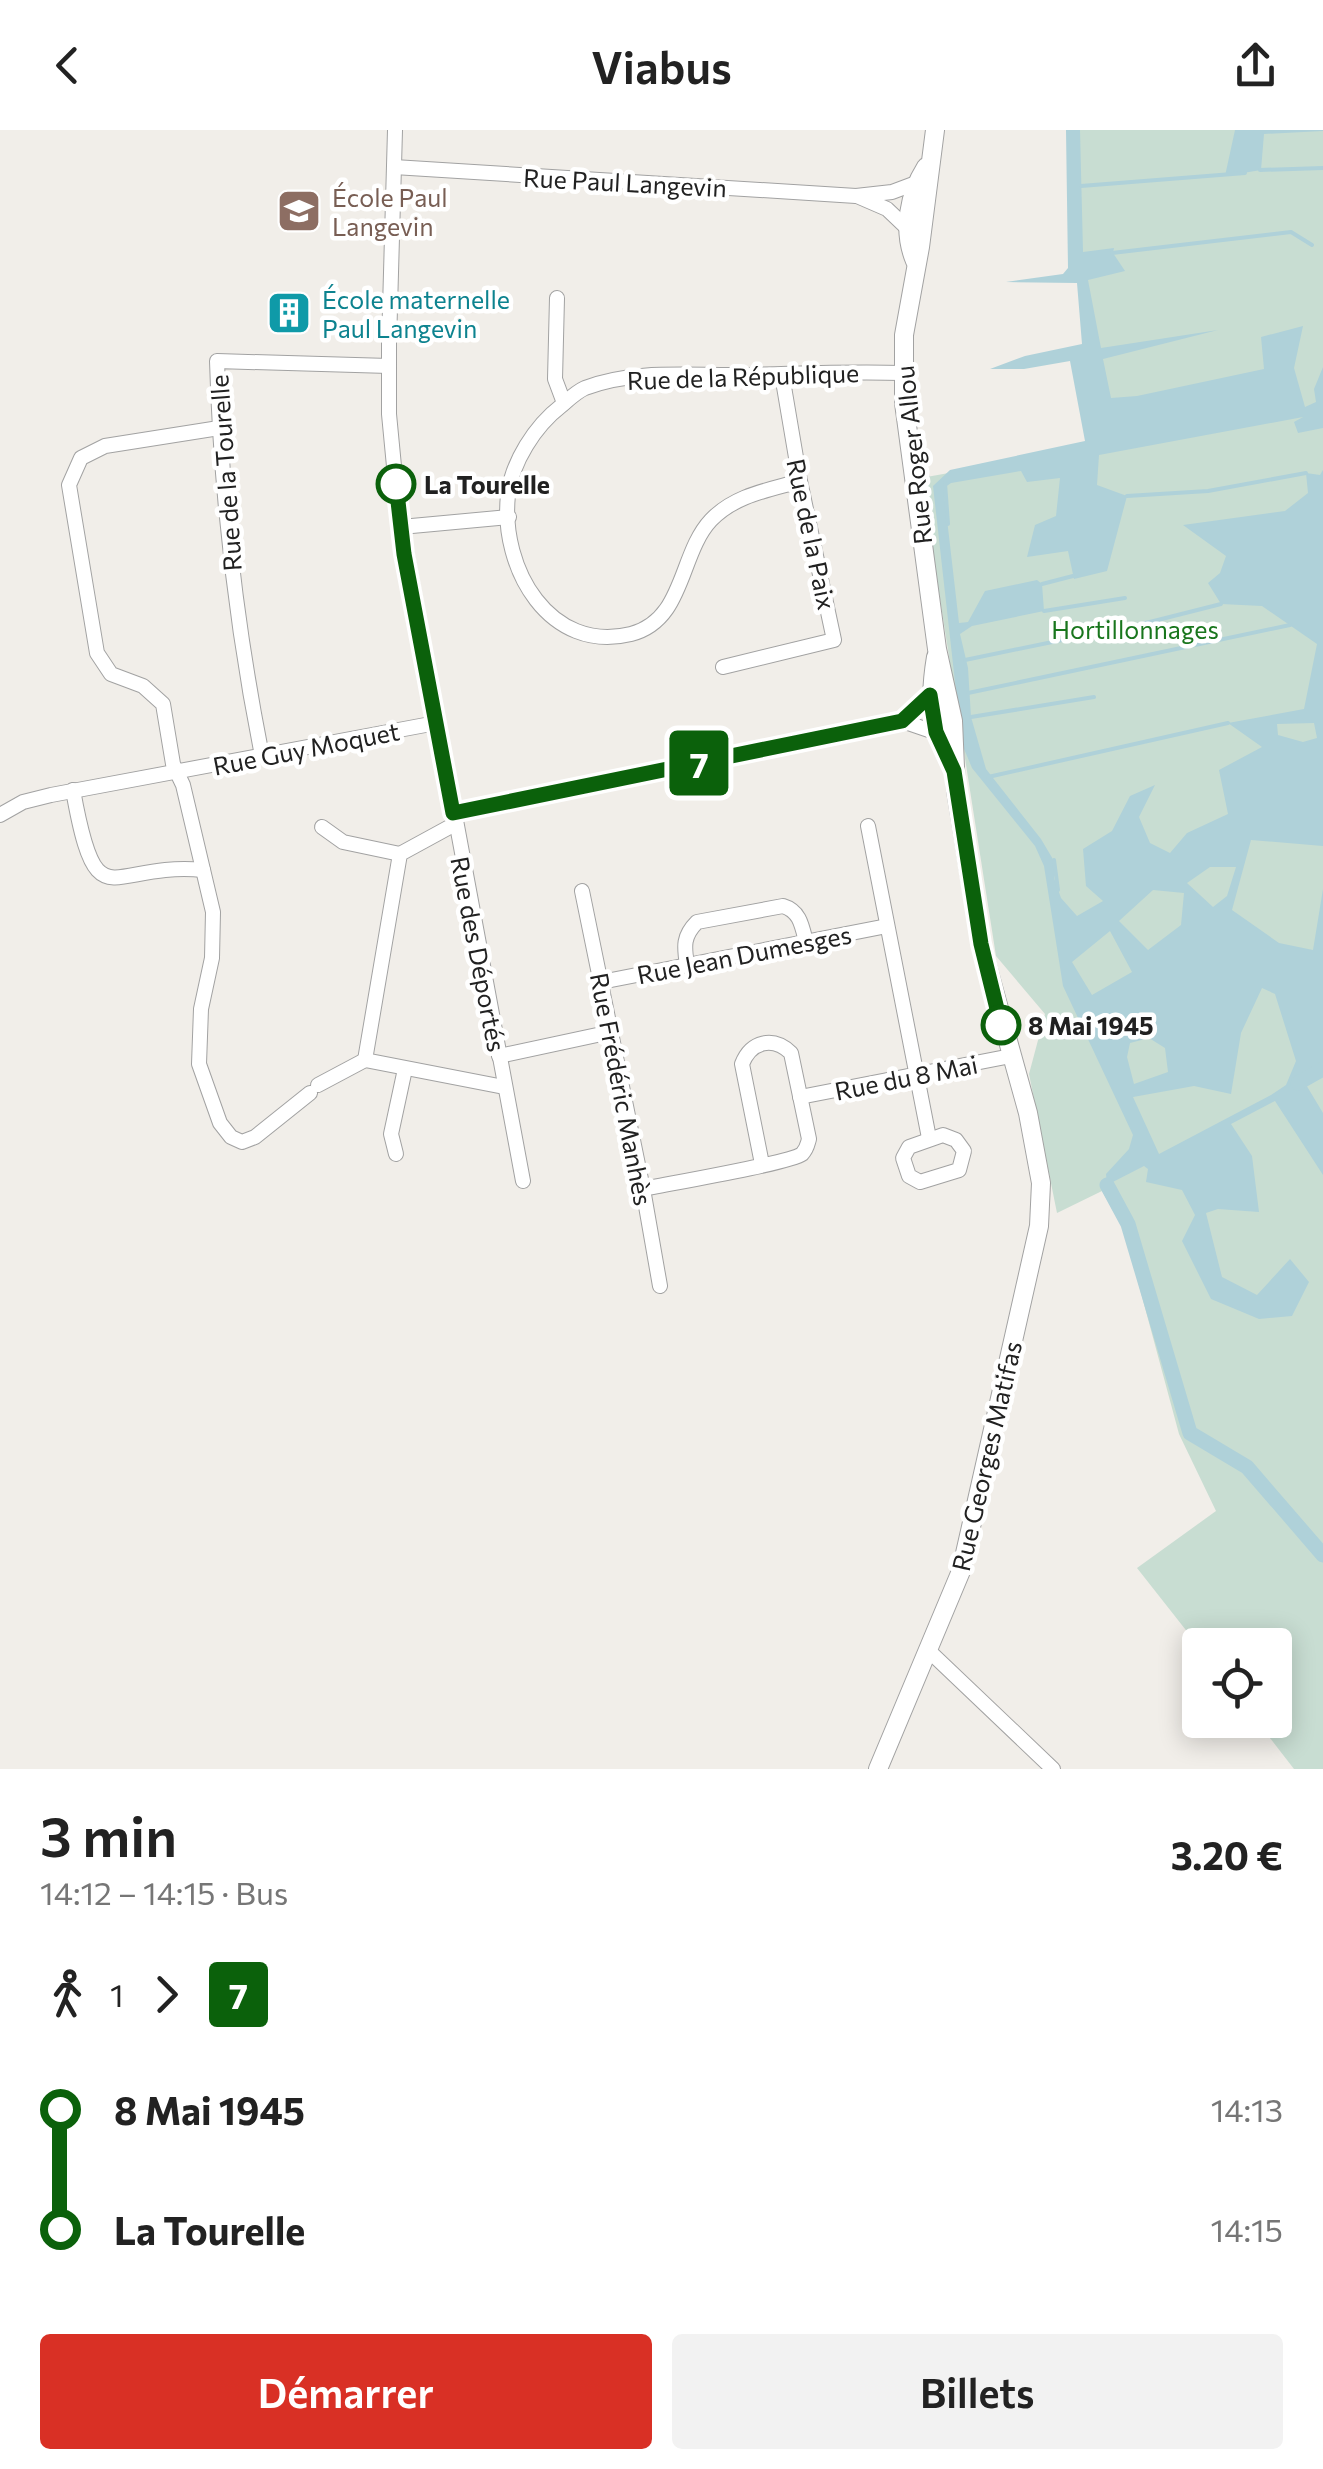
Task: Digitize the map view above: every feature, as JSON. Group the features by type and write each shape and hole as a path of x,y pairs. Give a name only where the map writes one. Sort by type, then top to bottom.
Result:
{"street":[{"name":"Rue des Déportés","path":"395,130 389,366 400,527 523,1181"},
{"path":"915,261 908,229 930,162 934,130"},
{"name":"Rue Paul Langevin","path":"394,167 856,196"},
{"path":"856,196 922,188"},
{"name":"Rue Roger Allou","path":"922,188 902,374 911,476 937,649 951,712 956,749 954,771 981,944 1028,1112 1041,1183 1039,1226"},
{"path":"856,196 886,209 908,229"},
{"path":"558,298 556,379 564,403"},
{"name":"Rue de la Tourelle","path":"262,756 232,580 217,361 389,366"},
{"name":"Rue de la Paix","path":"724,668 834,640 782,374"},
{"name":"Rue de la République","path":"800,481 743,497 711,520 693,548 681,585 666,612 636,633 598,639 560,625 528,590 510,540 508,494 522,451 548,416 582,389 627,376 902,374"},
{"path":"219,428 104,446 81,458 69,486 97,652 111,674 143,686 163,704 175,772 182,780 213,912 212,958 200,1009 199,1064 220,1123 242,1142 254,1137 314,1089 365,1060 504,1087"},
{"path":"400,527 509,517"},
{"name":"Rue Roger Allou","path":"937,649 930,695 936,732 954,771"},
{"path":"322,828 342,842 400,854 454,819 902,721 936,732 951,712 930,695 902,721"},
{"name":"Rue Guy Moquet","path":"0,815 23,802 73,790 436,723"},
{"path":"73,790 87,856 98,872 117,880 183,868 203,870"},
{"path":"868,826 930,1138"},
{"path":"365,1060 400,854"},
{"name":"Rue Frédéric Manhès","path":"582,891 644,1189 660,1286"},
{"path":"687,964 684,944 688,931 697,922 783,906 799,917 806,942"},
{"name":"Rue Jean Dumesges","path":"600,982 888,926"},
{"path":"499,1056 611,1032"},
{"name":"Rue du 8 Mai","path":"644,1189 762,1164 798,1156 807,1146 792,1053 776,1043 759,1044 742,1064 762,1164"},
{"name":"Rue du 8 Mai","path":"800,1097 1011,1056"},
{"path":"396,1154 391,1134 405,1070"},
{"name":"Rue Georges Matifas","path":"878,1769 961,1571 1039,1226"},
{"path":"928,1650 1053,1769"}],"green space":[{"name":"Hortillonnages","path":"1072,130 1323,130 1323,1769 1294,1769 1270,1738 1292,1738 1292,1628 1184,1628 1137,1568 1216,1511 1179,1434 1124,1230 1102,1191 1057,1213 1029,1074 1045,1014 996,956 921,478 1092,447"}],"water":[{"path":"1066,130 1080,130 1083,252 1114,248 1113,253 1125,271 1088,280 1101,348 1218,330 1103,359 1111,398 1264,369 1261,337 1303,326 1294,368 1305,407 1316,402 1314,389 1323,367 1323,428 1298,433 1294,422 1303,417 1099,455 1097,485 1127,496 1107,571 1074,579 1068,551 1027,557 1035,525 1056,516 1060,478 1027,482 1021,471 951,483 944,488 959,623 968,622 985,591 1037,580 1042,584 1044,611 972,626 960,634 968,668 971,717 986,769 1041,839 1054,861 1054,878 1061,898 1077,916 1103,901 1086,886 1083,849 1112,831 1130,796 1155,785 1139,817 1150,843 1170,853 1187,833 1228,814 1219,770 1262,747 1228,723 1304,709 1317,644 1262,606 1221,604 1208,583 1220,573 1226,556 1183,525 1285,511 1308,493 1306,473 1320,475 1323,470 1323,846 1251,840 1232,910 1279,943 1313,950 1323,889 1323,1067 1305,1083 1323,1113 1323,1175 1275,1101 1231,1124 1252,1156 1259,1212 1218,1209 1206,1213 1222,1277 1257,1295 1290,1259 1309,1282 1292,1316 1259,1319 1211,1299 1182,1241 1195,1215 1182,1190 1146,1182 1148,1169 1144,1166 1107,1185 1106,1174 1129,1149 1133,1135 1063,986 1044,866 1035,846 972,768 962,744 933,486 950,470 1085,441 1070,361 1024,369 990,369 1025,356 1082,344 1077,283 1006,282 1063,274 1068,268","holes":["1314,723 1317,738 1303,742 1278,735 1277,724","1210,867 1236,867 1227,896 1213,907 1187,883","1153,890 1184,893 1181,925 1148,950 1119,921","1110,931 1132,972 1092,995 1072,962","1262,988 1275,994 1296,1061 1286,1085 1159,1154 1133,1097 1194,1086 1231,1094 1241,1033","1149,1038 1165,1048 1168,1072 1134,1084 1127,1057 1130,1043"]},
{"path":"1235,130 1323,131 1264,134 1261,170 1225,176"}],"waterway":[{"path":"1260,170 1323,168"},
{"path":"1081,186 1245,173"},
{"path":"1112,253 1291,232 1312,245"},
{"path":"1127,496 1208,491 1306,473"},
{"path":"945,483 948,524"},
{"path":"1042,584 1073,576"},
{"path":"1044,611 1125,598"},
{"path":"1138,625 1221,604"},
{"path":"968,693 1290,625"},
{"path":"965,660 1096,633"},
{"path":"971,717 1094,697"},
{"path":"988,777 1228,723"},
{"path":"1054,860 1058,890"},
{"path":"1298,1083 1323,1069"},
{"path":"1107,1185 1128,1224 1190,1433 1247,1467 1323,1555"}],"bus line":[{"name":"7","path":"396,484 404,554 453,813 902,721 930,695 936,732 954,771 981,944 1001,1025"}],"place":[{"name":"École Paul Langevin","path":"299,211"},
{"name":"École maternelle Paul Langevin","path":"289,313"},
{"name":"La Tourelle","path":"396,484"},
{"name":"8 Mai 1945","path":"1001,1025"}]}
